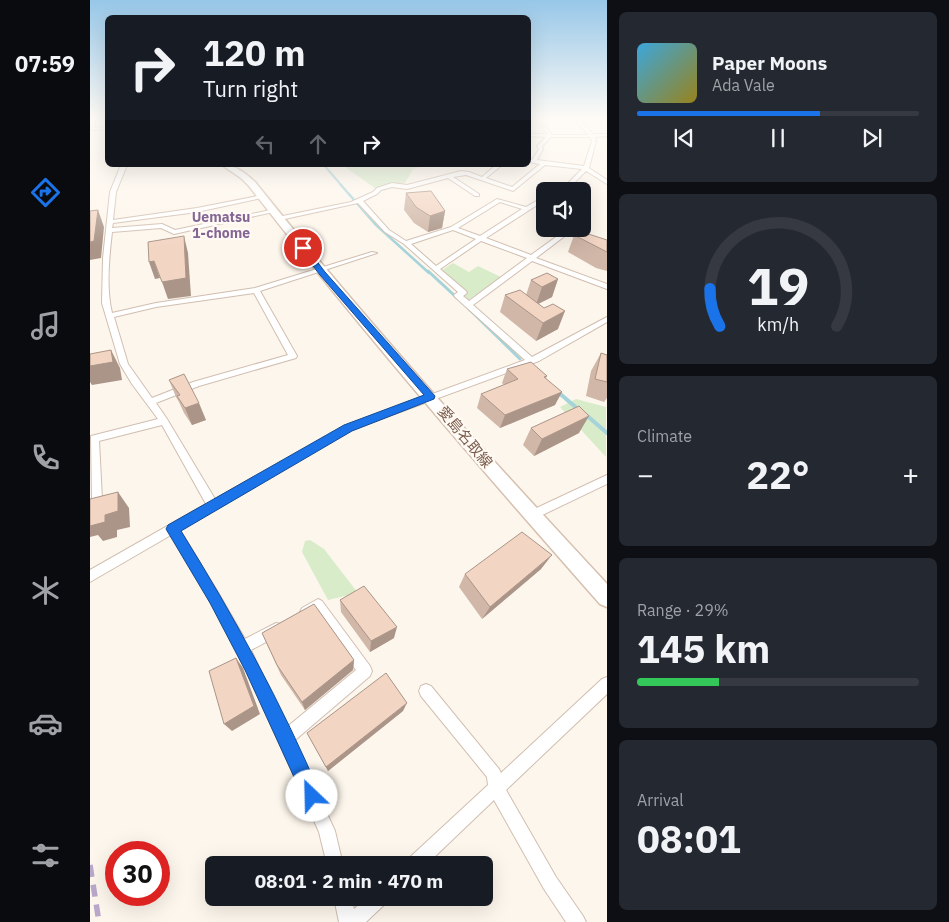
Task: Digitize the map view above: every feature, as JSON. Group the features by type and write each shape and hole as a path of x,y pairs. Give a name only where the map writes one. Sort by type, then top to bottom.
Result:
{"main road":[{"name":"愛島名取線","path":"229,167 244,176 263,197 320,270 606,598"}],"street":[{"path":"573,182 586,168 588,160"},
{"path":"531,161 586,168 606,184"},
{"path":"110,226 162,226 174,232 356,201 375,193 379,189 392,185 407,187 467,173 507,188 513,188 544,163"},
{"path":"123,167 113,192 105,280 106,302 124,364 164,421 213,506"},
{"path":"482,178 496,167"},
{"path":"594,175 606,174"},
{"path":"450,176 477,194"},
{"path":"418,185 425,190"},
{"path":"110,226 263,197"},
{"path":"406,243 454,228 499,200 526,209"},
{"path":"356,201 401,241 437,268 463,293 458,295 531,361"},
{"path":"437,268 536,204"},
{"path":"454,228 606,288"},
{"path":"469,304 561,237"},
{"path":"110,316 156,305 256,290 374,254"},
{"path":"150,402 196,384 293,356 256,290"},
{"path":"90,576 348,428 430,396 531,361 606,319"},
{"path":"97,499 94,439 164,421"},
{"path":"532,515 606,479"},
{"path":"172,529 215,598 242,648 286,738 327,831 333,856"},
{"path":"242,648 318,605 365,671 286,738"},
{"path":"424,856 606,684"},
{"path":"436,703 426,691 494,774 496,788 550,883 577,922"},
{"path":"345,906 348,922"},
{"path":"353,922 371,906"}],"green space":[{"path":"345,167 421,167 413,169 405,183 375,188"},
{"path":"453,263 469,272 478,266 501,277 467,301 437,273"},
{"path":"576,399 606,407 606,457 560,407"},
{"path":"310,540 324,549 358,593 328,600 302,552 305,541"}],"building":[{"path":"431,191 445,211 430,216 416,207 406,193"},
{"path":"98,210 94,241 90,242 90,211"},
{"path":"591,235 607,240 607,252 578,237 591,237"},
{"path":"184,236 186,278 162,282 154,261 149,262 148,242"},
{"path":"547,273 558,279 542,287 531,280"},
{"path":"520,290 544,308 553,304 565,311 543,323 505,295"},
{"path":"111,350 113,362 90,366 90,354"},
{"path":"601,353 607,355 607,382 595,379"},
{"path":"531,362 547,376 544,377 562,392 505,415 481,394 518,379 507,369"},
{"path":"184,374 199,403 185,408 177,396 180,395 169,380"},
{"path":"579,406 589,416 542,439 531,428"},
{"path":"118,492 118,511 105,515 105,522 90,526 90,499"},
{"path":"522,532 552,555 490,607 465,574"},
{"path":"364,586 397,627 371,641 340,600"},
{"path":"314,604 354,660 302,702 277,665 262,633"},
{"path":"236,658 254,706 224,724 209,671"},
{"path":"386,673 407,703 326,767 307,733"}],"waterway":[{"path":"326,167 342,186"},
{"path":"341,185 375,224 429,273"},
{"path":"428,271 456,297"},
{"path":"469,309 520,359"},
{"path":"558,392 579,410"},
{"path":"585,414 607,433"}],"railway":[{"path":"90,865 99,922"}],"district":[{"name":"Uematsu 1-chome","path":"221,226"}],"route":[{"path":"303,248 323,274 430,396 348,428 172,529 215,598 251,664 312,796"}]}
